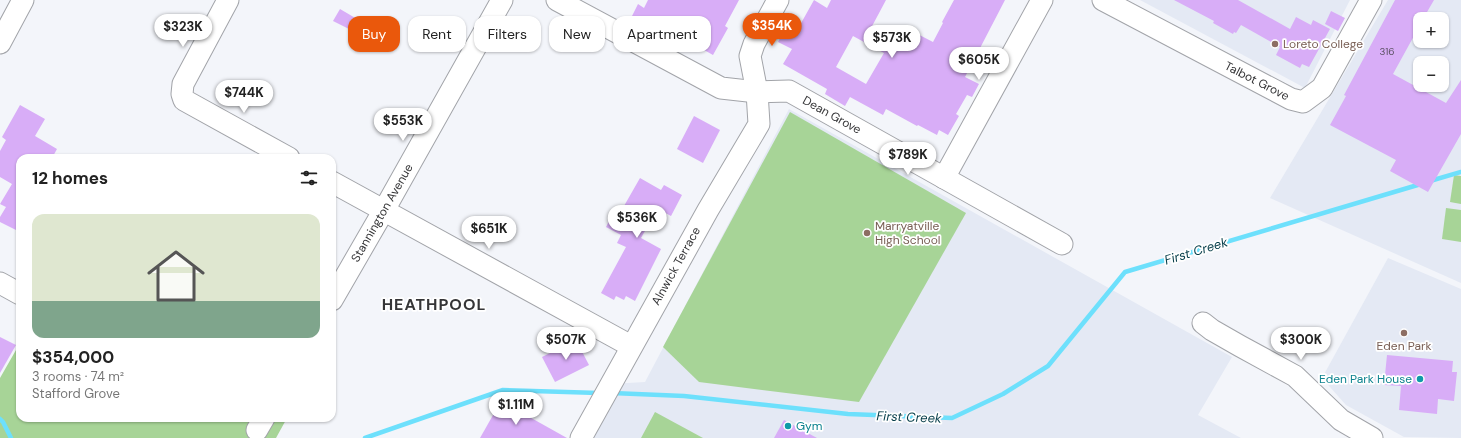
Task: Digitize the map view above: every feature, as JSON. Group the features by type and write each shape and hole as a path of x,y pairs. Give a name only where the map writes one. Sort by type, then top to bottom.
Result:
{"street":[{"path":"0,43 23,0"},
{"path":"228,0 183,84 182,94 184,100 281,154"},
{"name":"Stannington Avenue","path":"336,293 384,211 502,0"},
{"name":"Dean Grove","path":"557,0 721,88 757,92 789,91 1062,244"},
{"name":"Alnwick Terrace","path":"580,438 708,210 759,124 757,92 750,56 754,44 778,0"},
{"path":"944,178 1042,0"},
{"name":"Talbot Grove","path":"1103,0 1291,99 1303,102 1322,88 1371,0"},
{"path":"336,184 631,346"},
{"path":"0,283 16,292"},
{"path":"1203,323 1212,330 1295,376 1341,420 1372,438"}],"shaded area":[{"name":"Loreto College","path":"1140,0 1350,0 1305,88"},
{"path":"1388,0 1461,0 1461,283 1270,198"},
{"name":"Marryatville High School","path":"789,109 1232,357 1198,415 1241,438 581,438 610,384 645,382"},
{"name":"Eden Park","path":"1388,258 1461,289 1461,438 1404,437 1346,405 1322,378"}],"green space":[{"path":"790,112 966,213 859,402 699,382 663,347"},
{"path":"1454,175 1461,176 1461,204 1450,202"},
{"path":"1446,208 1461,210 1461,242 1442,239"},
{"path":"16,350 16,422 285,422 276,438 0,438 0,378"},
{"path":"655,412 703,438 641,438"}],"building":[{"path":"648,0 739,0 725,26 728,28 713,55 708,52 711,52 711,16 632,16 638,4 644,8"},
{"path":"814,0 827,8 831,0 886,0 870,30 891,42 900,25 933,42 954,0 1005,0 965,77 979,84 972,97 967,95 956,114 959,116 948,135 939,130 937,135 886,109 883,115 850,97 845,106 825,94 827,89 783,64 792,49 778,42 785,29 795,34","holes":["853,36 884,53 866,84 836,67"]},
{"path":"1174,0 1238,0 1290,29 1296,17 1311,25 1313,20 1330,29 1309,67 1302,64 1300,68 1276,55 1280,47 1241,25 1236,33 1234,32 1233,34 1213,23 1214,21"},
{"path":"1395,0 1434,0 1427,12 1413,12 1413,38 1393,74 1413,85 1413,92 1426,92 1446,103 1461,80 1461,134 1428,192 1390,171 1396,160 1330,125 1346,96 1344,95"},
{"path":"340,9 352,16 348,16 348,28 333,21"},
{"path":"1331,11 1345,18 1338,31 1325,24"},
{"path":"20,105 45,119 35,136 57,149 54,154 16,154 16,230 0,222 0,217 6,207 0,204 12,184 0,177 0,151 6,140 2,137"},
{"path":"694,116 720,130 703,163 677,149"},
{"path":"640,178 661,190 664,185 682,195 671,216 651,205 638,227 645,231 641,238 661,249 635,301 626,296 624,300 616,296 614,300 601,293 626,247 617,243 621,235 606,227 615,210 620,213"},
{"path":"0,337 16,345 0,373"},
{"path":"576,340 589,365 555,382 542,357"},
{"name":"Eden Park House","path":"1387,355 1453,361 1452,372 1457,372 1454,401 1438,399 1437,414 1399,410 1401,386 1384,385"},
{"path":"501,401 567,438 480,438"},
{"name":"Gym","path":"784,420 817,438 774,438"}],"waterway":[{"name":"First Creek","path":"1430,181 1461,172"},
{"name":"First Creek","path":"612,393 684,396 848,414 952,418 1003,394 1048,366 1125,272 1421,184"},
{"name":"First Creek","path":"365,438 503,390 599,393"},
{"name":"First Creek","path":"0,419 11,438"}],"place":[{"name":"Loreto College","path":"1275,44"},
{"name":"Marryatville High School","path":"867,233"},
{"name":"Eden Park","path":"1404,333"},
{"name":"Eden Park House","path":"1420,379"},
{"name":"Gym","path":"788,426"}],"district":[{"name":"HEATHPOOL","path":"434,304"}]}
